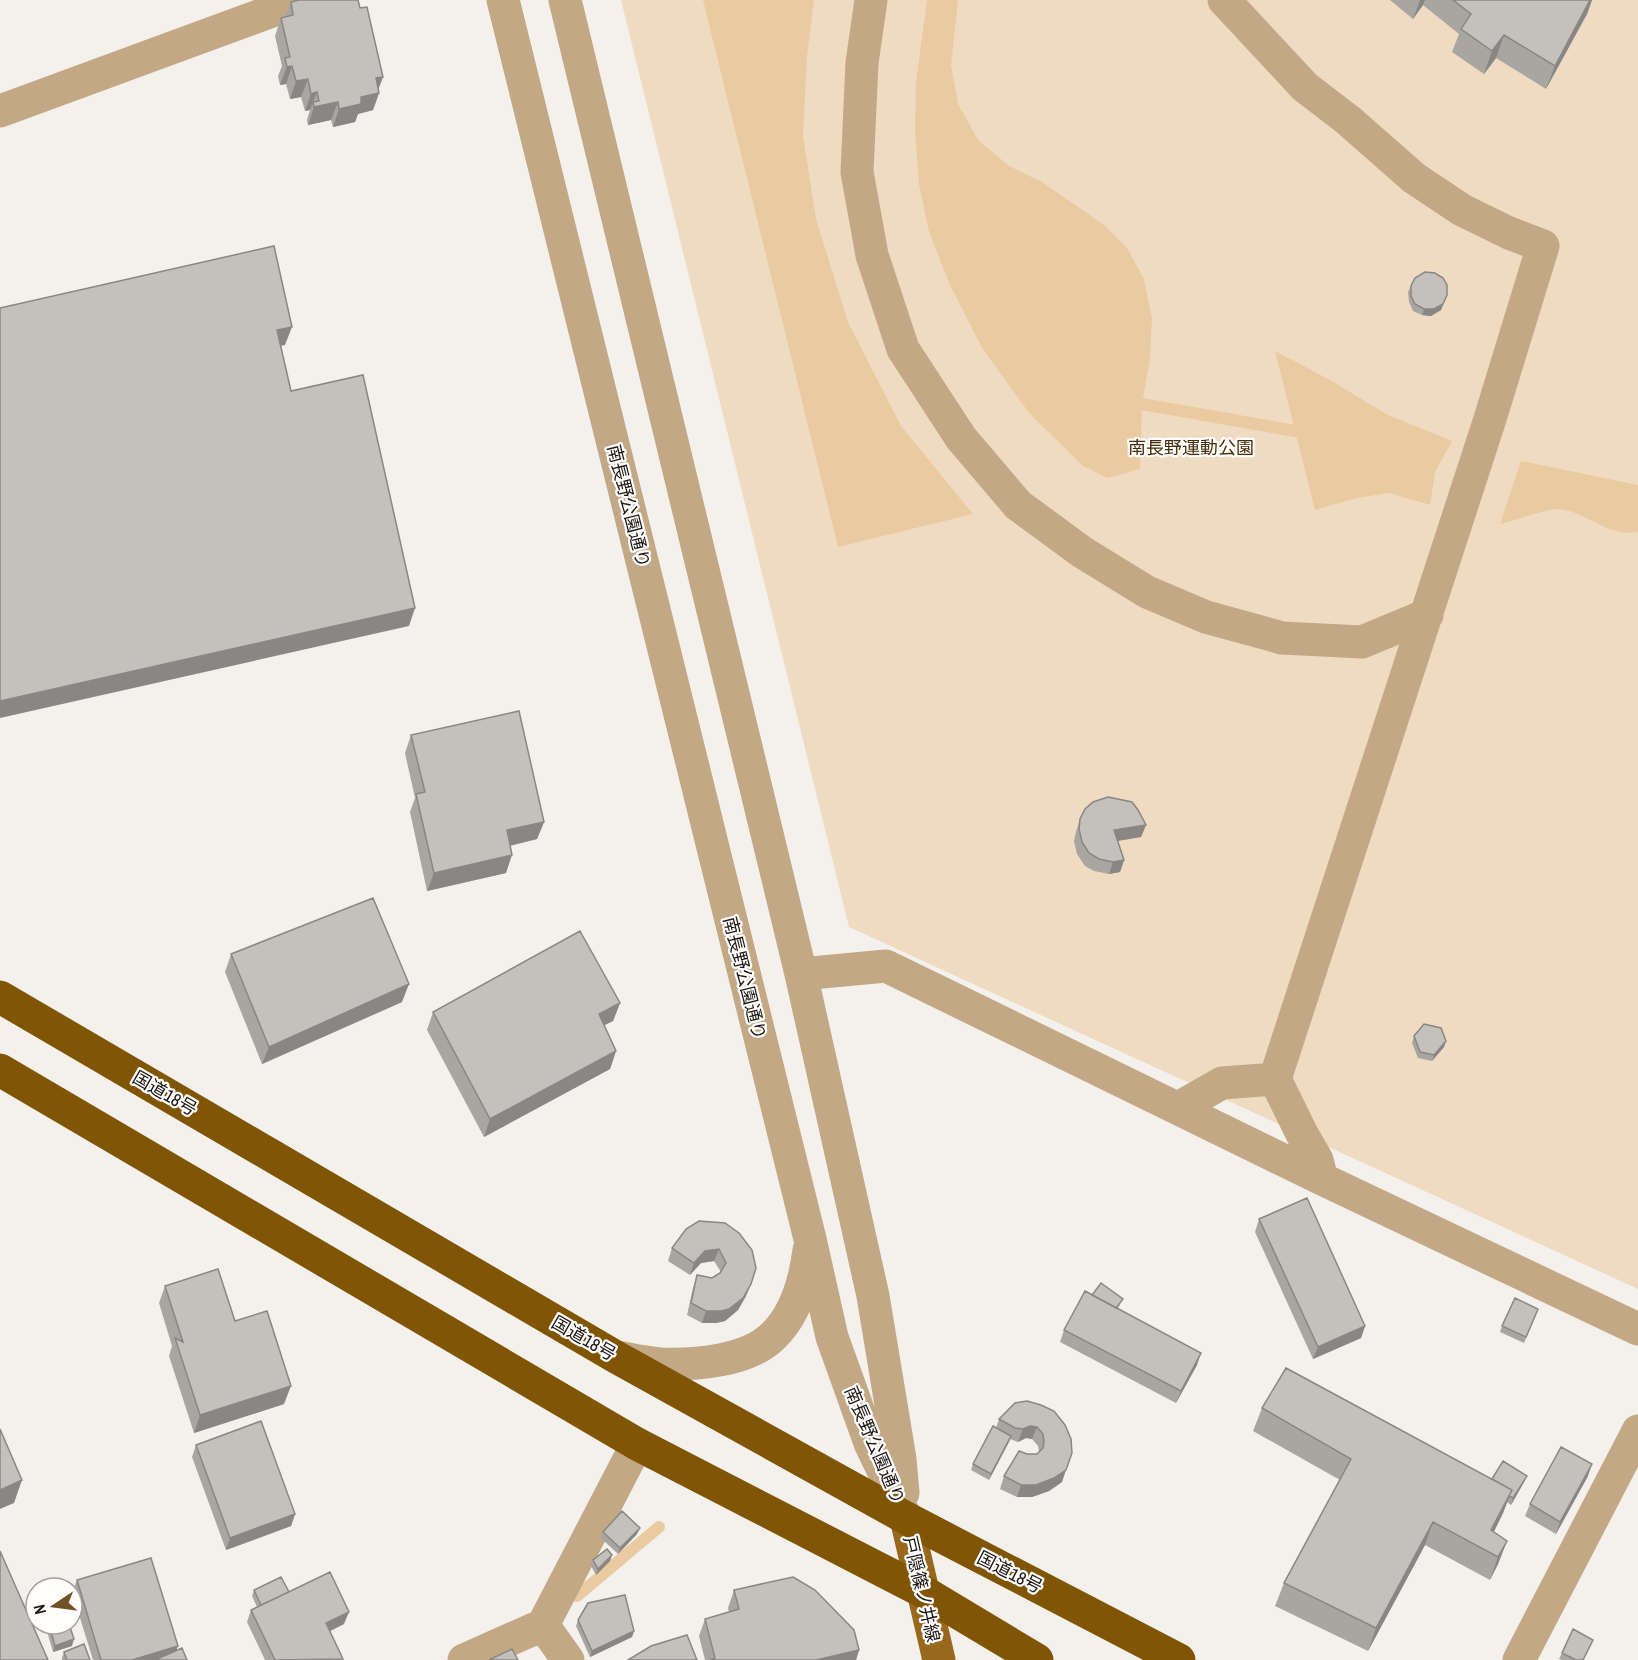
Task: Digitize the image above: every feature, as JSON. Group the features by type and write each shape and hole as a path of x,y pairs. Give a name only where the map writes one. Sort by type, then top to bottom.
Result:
{"highway":[{"name":"国道18号","path":"0,997 616,1357 906,1518 1179,1660"},
{"path":"0,1071 637,1444 922,1591 1037,1660"}],"main road":[{"name":"戸隠篠ノ井線","path":"906,1518 939,1660"}],"street":[{"path":"0,111 302,0"},
{"name":"南長野公園通り","path":"503,0 810,1239 832,1337 870,1443 906,1518"},
{"name":"南長野公園通り","path":"565,0 801,974 873,1296 900,1459 906,1518"},
{"path":"871,0 862,63 857,172 872,255 903,349 961,438 1018,505 1082,552 1147,592 1206,617 1282,638 1362,642 1426,615"},
{"path":"1224,0 1305,87 1348,120 1414,178 1462,210 1509,233 1543,246 1489,422 1275,1079 1317,1160 1322,1179"},
{"path":"801,974 886,966 1322,1179 1638,1329"},
{"path":"1178,1108 1222,1083 1275,1079"},
{"path":"616,1357 662,1364 699,1362 733,1357 761,1346 772,1337 791,1311 800,1292 806,1271 810,1239"},
{"path":"1519,1660 1638,1431"},
{"path":"464,1660 543,1625 637,1444"},
{"path":"543,1625 567,1660"}],"green space":[{"name":"南長野運動公園","path":"621,0 1638,0 1638,1289 849,927"}],"shaded area":[{"path":"703,0 814,0 807,57 803,136 816,219 848,322 901,426 973,514 838,547"},
{"path":"927,0 958,0 951,65 958,104 978,140 1009,166 1042,182 1104,225 1127,248 1144,279 1152,319 1150,358 1142,404 1140,469 1108,478 1083,466 1030,414 982,348 950,285 929,232 919,184 915,129 916,82"},
{"path":"1275,351 1332,381 1386,414 1452,441 1435,472 1430,505 1389,493 1357,498 1315,510"},
{"path":"1521,461 1638,485 1638,532 1616,531 1559,509 1500,524"}],"building":[{"path":"358,0 360,8 367,7 383,77 376,78 379,93 361,97 361,104 339,109 338,102 314,107 313,102 319,101 317,92 311,94 308,79 296,81 292,66 287,67 285,58 290,57 281,18 293,15 291,2"},
{"path":"1453,0 1590,0 1555,66 1504,35 1492,51 1461,29 1471,14"},
{"path":"274,246 292,327 277,330 291,391 363,375 415,608 0,701 0,308"},
{"path":"1425,272 1435,273 1443,278 1447,285 1447,295 1443,304 1434,309 1424,309 1415,304 1411,296 1411,286 1415,278"},
{"path":"519,711 544,822 507,830 512,855 434,873 416,794 425,792 411,735"},
{"path":"1108,797 1132,802 1146,825 1114,830 1124,860 1113,862 1099,859 1089,853 1082,842 1079,829 1080,819 1085,809 1093,802"},
{"path":"373,898 409,984 269,1047 231,954"},
{"path":"580,931 620,1003 599,1014 616,1051 490,1119 433,1012"},
{"path":"1424,1024 1441,1028 1446,1041 1434,1055 1420,1052 1414,1036"},
{"path":"1307,1198 1365,1326 1318,1347 1259,1219"},
{"path":"699,1221 725,1223 739,1233 752,1250 756,1268 751,1284 743,1298 729,1309 706,1311 691,1303 697,1275 712,1278 720,1273 726,1263 719,1249 705,1251 694,1263 672,1248 686,1229"},
{"path":"218,1269 235,1321 267,1311 291,1386 200,1415 175,1338 183,1342 165,1286"},
{"path":"1101,1283 1123,1299 1116,1308 1092,1295"},
{"path":"1085,1291 1201,1353 1181,1391 1064,1330"},
{"path":"1515,1298 1538,1309 1526,1337 1502,1326"},
{"path":"1286,1368 1512,1490 1491,1530 1507,1541 1498,1557 1433,1522 1376,1628 1284,1583 1351,1459 1262,1408"},
{"path":"1027,1401 1054,1411 1065,1425 1071,1439 1072,1453 1066,1470 1036,1485 1021,1485 1004,1476 1019,1451 1037,1454 1043,1448 1043,1434 1037,1427 1015,1428 999,1419 1015,1403"},
{"path":"261,1421 295,1514 230,1538 196,1445"},
{"path":"993,1426 1011,1436 991,1474 973,1464"},
{"path":"0,1429 22,1480 0,1490"},
{"path":"1561,1447 1592,1464 1560,1522 1530,1504"},
{"path":"1503,1461 1527,1476 1513,1498 1509,1496 1512,1490 1492,1479"},
{"path":"622,1511 640,1528 620,1548 603,1532"},
{"path":"607,1549 612,1555 598,1569 593,1560"},
{"path":"0,1551 24,1606 24,1636 37,1636 48,1660 0,1660"},
{"path":"151,1558 178,1646 132,1660 101,1660 84,1603 84,1578"},
{"path":"330,1572 349,1612 326,1623 343,1659 275,1660 251,1610"},
{"path":"281,1577 289,1592 261,1605 254,1590"},
{"path":"793,1577 815,1590 854,1630 859,1650 816,1660 711,1660 715,1658 705,1619 739,1609 734,1590"},
{"path":"625,1595 634,1631 592,1651 578,1620 588,1603"},
{"path":"1573,1629 1593,1640 1583,1660 1576,1660 1562,1653"},
{"path":"687,1635 697,1660 628,1660 651,1646"},
{"path":"52,1636 73,1636 74,1639 55,1646"},
{"path":"84,1644 90,1660 67,1660 64,1652"},
{"path":"182,1648 187,1660 155,1660"},
{"path":"512,1649 518,1660 489,1660"}],"waterway":[{"path":"1142,404 1295,431"},
{"path":"577,1596 659,1527"}]}
